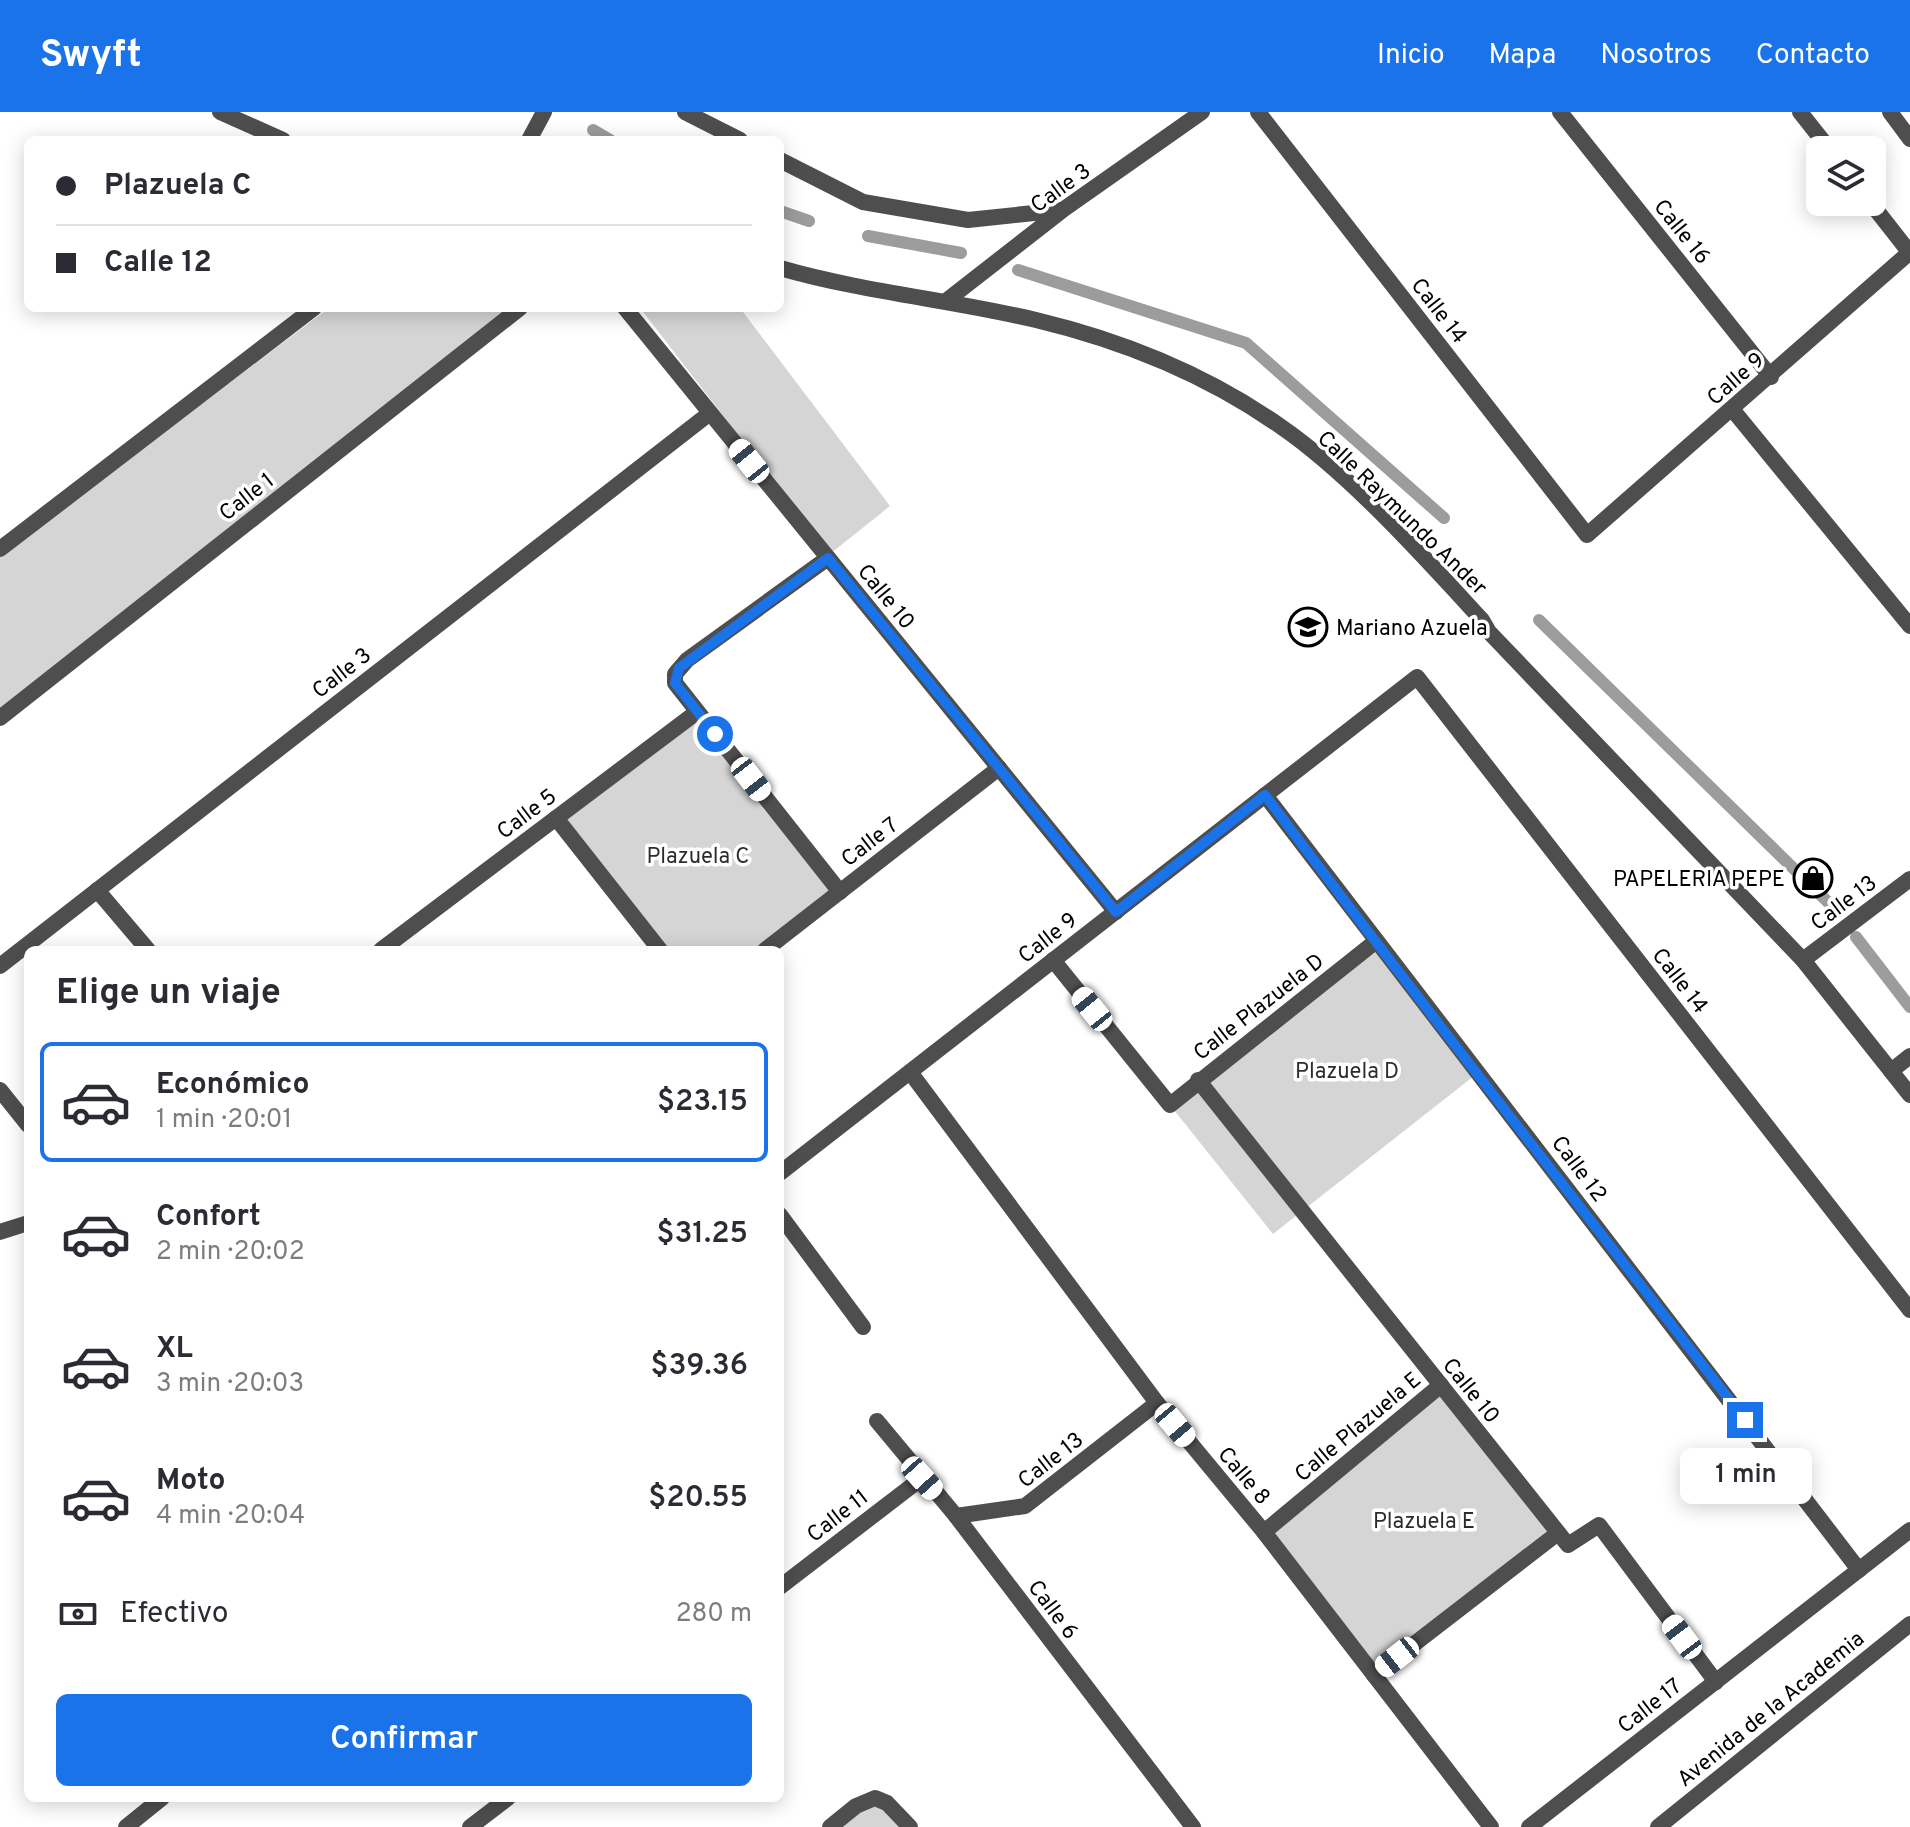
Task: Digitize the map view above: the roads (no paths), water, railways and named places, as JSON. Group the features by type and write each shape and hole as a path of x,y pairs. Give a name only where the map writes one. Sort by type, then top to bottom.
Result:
{"street":[{"path":"220,112 274,136"},
{"path":"531,136 544,112"},
{"path":"685,112 732,136"},
{"name":"Calle 3","path":"946,301 1064,209 1202,112"},
{"name":"Calle 14","path":"1258,112 1587,535"},
{"name":"Calle 16","path":"1560,112 1771,377"},
{"path":"1800,112 1819,136"},
{"path":"1890,112 1910,139"},
{"path":"784,162 863,202 968,220 1064,209"},
{"path":"1881,216 1910,253"},
{"name":"Calle 9","path":"1587,535 1910,253"},
{"name":"Calle Raymundo Ander","path":"784,269 1040,321 1141,353 1188,371 1283,428 1424,558 1489,632 1803,960 1910,1095"},
{"path":"0,549 309,312"},
{"name":"Calle 1","path":"0,718 515,312"},
{"name":"Calle 10","path":"628,312 1116,912"},
{"path":"1732,409 1910,626"},
{"name":"Calle 3","path":"26,946 710,413"},
{"path":"828,558 687,660 675,674 675,683 840,892"},
{"name":"Calle 14","path":"1417,677 1910,1310"},
{"name":"Calle 9","path":"784,1170 1417,677"},
{"name":"Calle 5","path":"386,946 697,712"},
{"name":"Calle 7","path":"770,946 999,768"},
{"name":"Calle 12","path":"1265,795 1859,1570"},
{"path":"556,818 657,946"},
{"name":"Calle 13","path":"1803,960 1910,879"},
{"path":"97,890 145,946"},
{"name":"Calle Plazuela D","path":"1053,960 1170,1105 1375,942"},
{"name":"Calle 3","path":"0,966 24,947"},
{"path":"1891,1071 1910,1056"},
{"name":"Calle 8","path":"910,1072 1157,1403 1264,1532 1491,1827"},
{"name":"Calle 10","path":"1198,1080 1558,1533"},
{"path":"0,1090 24,1120"},
{"path":"784,1220 863,1327"},
{"path":"0,1232 24,1224"},
{"name":"Calle Plazuela E","path":"1264,1532 1441,1385"},
{"name":"Calle 13","path":"956,1516 1025,1506 1157,1403"},
{"name":"Calle 6","path":"877,1421 956,1516 1193,1827"},
{"name":"Calle 11","path":"784,1584 922,1478"},
{"path":"1374,1675 1558,1533 1568,1545 1599,1525 1716,1682"},
{"name":"Calle 17","path":"1529,1827 1910,1530"},
{"name":"Avenida de la Academia","path":"1658,1827 1910,1624"},
{"path":"830,1827 856,1806 875,1798 887,1803 910,1827"},
{"path":"126,1827 157,1802"},
{"path":"470,1827 503,1802"}],"waterway":[{"path":"593,130 603,136"},
{"path":"784,212 809,221"},
{"path":"868,236 961,253"},
{"path":"1018,270 1246,343 1444,518"},
{"path":"1539,620 1832,906"},
{"path":"1856,937 1910,1007"}],"place":[{"name":"Mariano Azuela","path":"1308,627"},
{"name":"PAPELERIA PEPE","path":"1813,878"}],"park label":[{"name":"Plazuela C","path":"698,855"},
{"name":"Plazuela D","path":"1347,1070"},
{"name":"Plazuela E","path":"1424,1520"}]}
